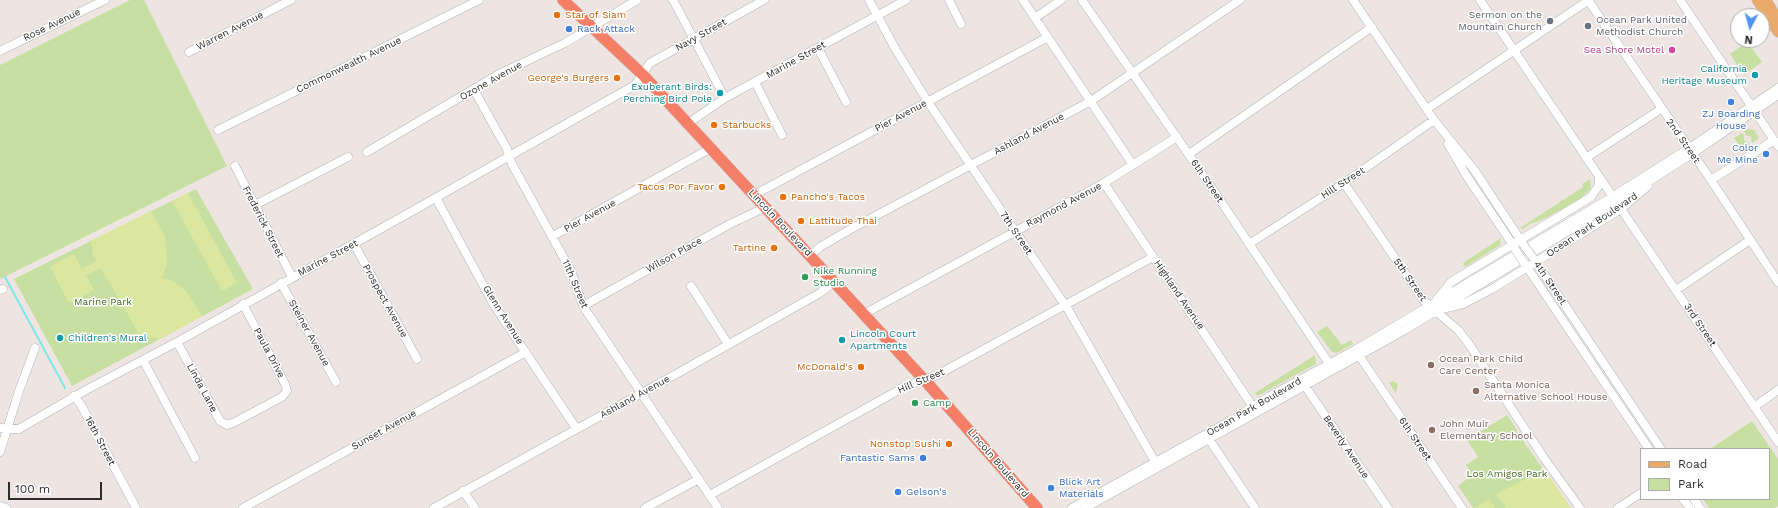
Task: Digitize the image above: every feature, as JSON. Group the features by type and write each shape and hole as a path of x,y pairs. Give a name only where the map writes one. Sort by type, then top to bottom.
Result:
{"highway":[{"name":"Lincoln Boulevard","path":"565,2 643,75 864,314 1037,508"}],"main road":[{"path":"1757,0 1778,32"},
{"path":"1766,0 1778,19"}],"street":[{"name":"Rose Avenue","path":"0,51 105,0"},
{"name":"Warren Avenue","path":"189,52 292,0"},
{"name":"Commonwealth Avenue","path":"218,130 479,0"},
{"name":"Ozone Avenue","path":"367,152 511,67 565,44 636,0"},
{"path":"673,0 725,98"},
{"name":"Navy Street","path":"643,75 650,63 764,0"},
{"name":"7th Street","path":"869,0 896,50 928,102 1065,305 1088,342 1157,465"},
{"name":"Marine Street","path":"688,124 725,98 906,0"},
{"path":"949,0 961,24"},
{"path":"1023,0 1133,165"},
{"path":"1035,18 1061,0"},
{"name":"6th Street","path":"1082,0 1189,154 1330,363"},
{"name":"Ashland Avenue","path":"810,256 820,247 849,230 1091,101 1240,0"},
{"name":"4th Street","path":"1353,0 1426,109 1475,171 1660,448"},
{"name":"3rd Street","path":"1480,0 1778,442"},
{"path":"1426,109 1588,0"},
{"name":"2nd Street","path":"1588,0 1661,109 1711,180 1778,282"},
{"path":"1680,0 1776,143 1711,180"},
{"path":"1189,154 1372,27"},
{"name":"Pier Avenue","path":"754,195 1048,37"},
{"path":"818,48 846,102"},
{"name":"Marine Street","path":"3,429 19,429 74,396 178,342 243,304 354,244 635,85 643,75"},
{"path":"754,82 782,135"},
{"name":"Ocean Park Boulevard","path":"1434,307 1463,304 1535,261 1616,202 1753,108 1778,88"},
{"name":"11th Street","path":"474,90 510,156 512,164 553,236 573,276 583,306 718,508"},
{"name":"Ocean Park Boulevard","path":"1753,108 1778,95"},
{"path":"1586,158 1661,109"},
{"name":"4th Street","path":"1434,120 1466,175 1648,448"},
{"name":"Hill Street","path":"1249,244 1344,183 1434,120"},
{"name":"Raymond Avenue","path":"864,314 1104,183 1177,137"},
{"name":"Pier Avenue","path":"553,236 711,148"},
{"name":"Ocean Park Boulevard","path":"1085,508 1232,423 1319,378 1357,353 1434,307 1616,202 1646,189 1655,177 1690,151"},
{"path":"255,205 348,157"},
{"name":"Frederick Street","path":"235,166 292,277"},
{"path":"1591,197 1599,185 1599,178"},
{"name":"Highland Avenue","path":"1104,183 1253,407"},
{"name":"5th Street","path":"1344,183 1434,307 1470,344 1544,458 1580,508"},
{"name":"Ocean Park Boulevard","path":"1434,307 1451,282 1514,247 1591,197 1616,202"},
{"name":"Glenn Avenue","path":"436,198 494,304 576,428"},
{"name":"Wilson Place","path":"583,306 730,224 766,207"},
{"path":"1676,290 1750,240"},
{"name":"Prospect Avenue","path":"354,244 417,359"},
{"name":"Hill Street","path":"710,495 908,385 937,375 1153,257"},
{"name":"Ashland Avenue","path":"434,508 820,293 834,282"},
{"name":"Steiner Avenue","path":"281,283 336,382"},
{"path":"690,286 728,344"},
{"name":"Paula Drive","path":"243,304 285,384 287,391 282,397 255,411"},
{"name":"Linda Lane","path":"178,342 220,420 227,425 255,411"},
{"path":"1305,386 1305,383 1321,368 1318,345"},
{"path":"0,452 3,429 35,348"},
{"name":"Sunset Avenue","path":"243,508 526,352"},
{"name":"6th Street","path":"1357,353 1462,508"},
{"name":"Ocean Park Boulevard","path":"1072,508 1209,439 1232,423 1253,412 1253,407 1270,396 1330,363 1357,353"},
{"path":"142,360 195,458"},
{"path":"1319,378 1332,367 1330,363"},
{"name":"Beverly Avenue","path":"1305,386 1388,508"},
{"path":"1754,406 1778,390"},
{"name":"16th Street","path":"74,396 81,405 136,508"},
{"path":"1209,439 1255,508"},
{"path":"645,508 699,479"},
{"path":"463,492 475,508"},
{"path":"1618,508 1640,494"},
{"path":"1684,500 1690,508"},
{"path":"0,506 6,508"}],"green space":[{"path":"130,0 144,0 227,166 0,279 0,65"},
{"path":"1738,48 1752,48 1762,62 1744,75 1730,54"},
{"path":"1748,129 1754,130 1759,138 1752,143 1751,137 1746,135 1744,131"},
{"path":"1742,133 1744,140 1750,144 1742,149 1734,138"},
{"path":"1590,179 1591,188 1580,199 1546,218 1532,223 1523,229 1520,228 1583,187 1582,184"},
{"name":"Marine Park","path":"196,189 253,289 72,386 14,279"},
{"path":"188,193 237,283 222,291 172,201"},
{"path":"151,211 165,236 167,263 162,279 171,280 186,291 202,316 159,340 155,337 144,338 138,332 101,268 86,275 94,290 69,303 50,267 74,254 82,269 96,261 92,252 93,248 90,241"},
{"path":"1501,238 1500,245 1465,267 1463,263"},
{"path":"1327,326 1342,345 1351,340 1353,344 1337,353 1332,352 1317,332"},
{"path":"1315,355 1316,364 1257,396 1255,393"},
{"path":"1393,381 1398,384 1396,393 1389,383"},
{"name":"Los Amigos Park","path":"1507,415 1517,430 1516,431 1571,508 1473,508 1458,486 1472,475 1466,465 1478,457 1467,440"},
{"path":"1752,421 1778,459 1778,506 1775,508 1709,508 1704,500 1770,500 1770,448 1712,448"},
{"path":"1550,477 1571,508 1506,508 1496,494 1521,481 1531,478"},
{"path":"1489,499 1495,508 1475,508"}],"waterway":[{"path":"5,277 65,388"}],"place":[{"name":"Star of Siam","path":"557,15"},
{"name":"Sermon on the Mountain Church","path":"1550,21"},
{"name":"Ocean Park United Methodist Church","path":"1588,26"},
{"name":"Rack Attack","path":"569,29"},
{"name":"Sea Shore Motel","path":"1672,50"},
{"name":"California Heritage Museum","path":"1755,75"},
{"name":"George's Burgers","path":"617,78"},
{"name":"Exuberant Birds: Perching Bird Pole","path":"720,93"},
{"name":"ZJ Boarding House","path":"1731,102"},
{"name":"Starbucks","path":"714,125"},
{"name":"Color Me Mine","path":"1766,154"},
{"name":"Tacos Por Favor","path":"722,187"},
{"name":"Pancho's Tacos","path":"783,197"},
{"name":"Lattitude Thai","path":"801,221"},
{"name":"Tartine","path":"774,248"},
{"name":"Nike Running Studio","path":"805,277"},
{"name":"Children's Mural","path":"60,338"},
{"name":"Lincoln Court Apartments","path":"842,340"},
{"name":"Ocean Park Child Care Center","path":"1431,365"},
{"name":"McDonald's","path":"861,367"},
{"name":"Santa Monica Alternative School House","path":"1476,391"},
{"name":"Camp","path":"915,403"},
{"name":"John Muir Elementary School","path":"1432,430"},
{"name":"Nonstop Sushi","path":"949,444"},
{"name":"Fantastic Sams","path":"923,458"},
{"name":"Blick Art Materials","path":"1051,488"},
{"name":"Gelson's","path":"898,492"}]}
